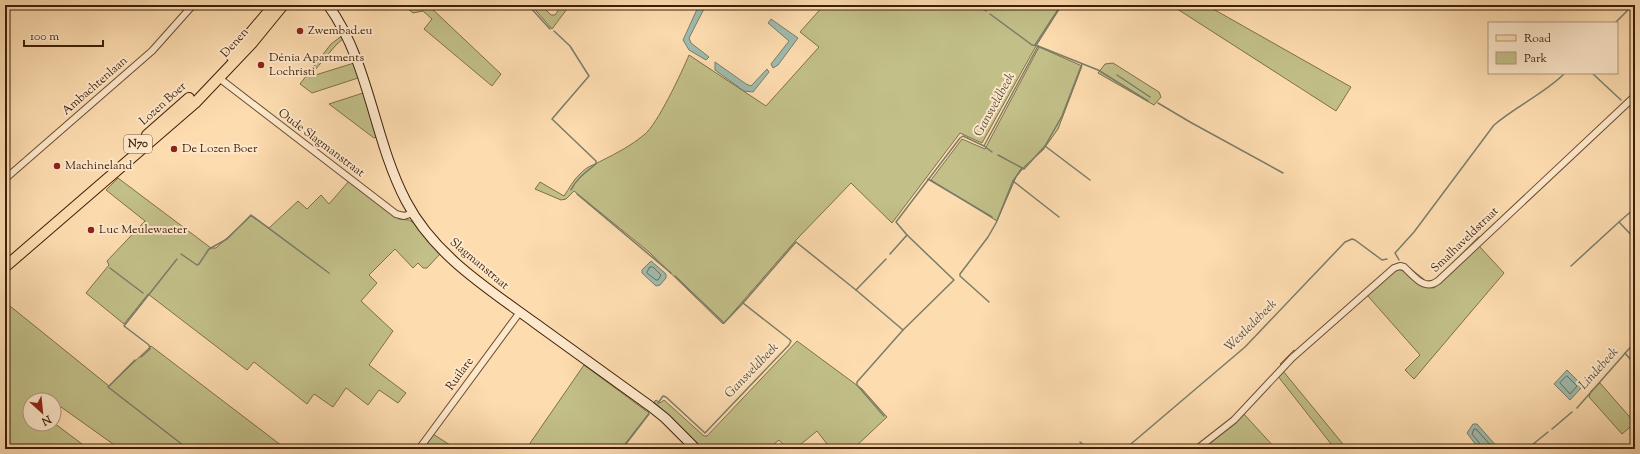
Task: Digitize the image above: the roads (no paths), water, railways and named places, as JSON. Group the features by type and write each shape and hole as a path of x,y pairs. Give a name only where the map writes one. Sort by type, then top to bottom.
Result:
{"main road":[{"name":"Lozen Boer","path":"5,258 192,96 233,53 274,5"},
{"name":"Denen","path":"219,78 252,43 283,5"},
{"name":"Slagmanstraat","path":"328,5 344,30 356,58 394,176 413,213 428,235 453,261 476,280 650,406 665,418 696,449"},
{"name":"Lozen Boer","path":"5,267 176,120 219,78"}],"street":[{"name":"Ambachtenlaan","path":"5,179 152,51 193,5"},
{"name":"Oude Slagmanstraat","path":"219,78 396,214 404,216 413,213"},
{"name":"Smalhaveldstraat","path":"1198,449 1229,424 1292,358 1394,268 1397,266 1404,268 1426,285 1431,285 1438,281 1635,96"},
{"name":"Ruilare","path":"419,449 520,312"}],"water":[{"path":"699,5 706,5 689,38 691,43 709,57 706,60 689,50 683,40"},
{"path":"771,19 798,38 778,65 773,68 771,64 789,41 768,23"},
{"path":"715,62 751,86 767,69 769,72 753,92 744,91 715,70"},
{"path":"651,261 666,274 666,278 660,285 656,286 642,273 642,270"},
{"path":"1567,370 1583,386 1570,400 1554,384"},
{"path":"1473,424 1477,424 1499,449 1479,449 1467,433"}],"waterway":[{"path":"528,5 550,29"},
{"name":"Gansveldbeek","path":"978,5 986,11"},
{"path":"1035,45 1061,5"},
{"name":"Westledebeek","path":"1616,22 1627,11 1630,5"},
{"name":"Gansveldbeek","path":"990,14 1032,45 1098,70 1148,101"},
{"path":"554,31 570,46 589,76 552,119 596,161 596,164 578,179 571,190"},
{"name":"Gansveldbeek","path":"890,254 907,235 896,222 960,138 963,136 984,146 1038,46"},
{"path":"1045,146 1062,116 1082,64"},
{"name":"Westledebeek","path":"1399,260 1395,253 1414,232 1494,125 1564,74"},
{"path":"1593,74 1621,100"},
{"path":"1117,75 1150,97"},
{"path":"1158,103 1283,173"},
{"path":"984,146 992,152"},
{"path":"998,155 1024,169 1045,146 1090,180"},
{"path":"1022,168 1013,181 1059,217"},
{"path":"928,179 992,217"},
{"path":"989,302 960,276 960,274 988,237 996,223 1013,181"},
{"path":"577,194 671,273"},
{"path":"1635,208 1619,222 1635,239"},
{"path":"181,254 197,265 199,264 209,249 227,239 251,215 329,273"},
{"path":"1571,266 1619,222"},
{"path":"884,416 857,385 857,382 903,330 954,280 907,235"},
{"path":"1445,271 1479,237"},
{"name":"Westledebeek","path":"1125,449 1245,347 1345,242 1352,239 1355,240 1382,260 1387,259"},
{"name":"Gansveldbeek","path":"658,403 663,396 666,397 705,433 789,345 791,341 789,339 743,303 796,242 856,290 886,259"},
{"path":"141,357 150,349 149,345 124,326 177,259"},
{"path":"1408,267 1427,282"},
{"path":"110,268 143,293"},
{"path":"675,276 724,323 743,303"},
{"path":"856,290 903,330"},
{"name":"Lindebeek","path":"1577,408 1635,342"},
{"path":"1625,353 1635,365"},
{"path":"135,360 108,387 188,449"},
{"name":"Lindebeek","path":"1552,429 1572,412"},
{"name":"Gansveldbeek","path":"622,449 649,414"},
{"name":"Lindebeek","path":"1527,449 1548,432"},
{"path":"1080,442 1088,449"}],"place":[{"name":"Zwembad.eu","path":"300,31"},
{"name":"Dénia Apartments Lochristi","path":"261,65"},
{"name":"De Lozen Boer","path":"174,149"},
{"name":"Machineland","path":"57,166"},
{"name":"Luc Meulewaeter","path":"91,230"}]}
